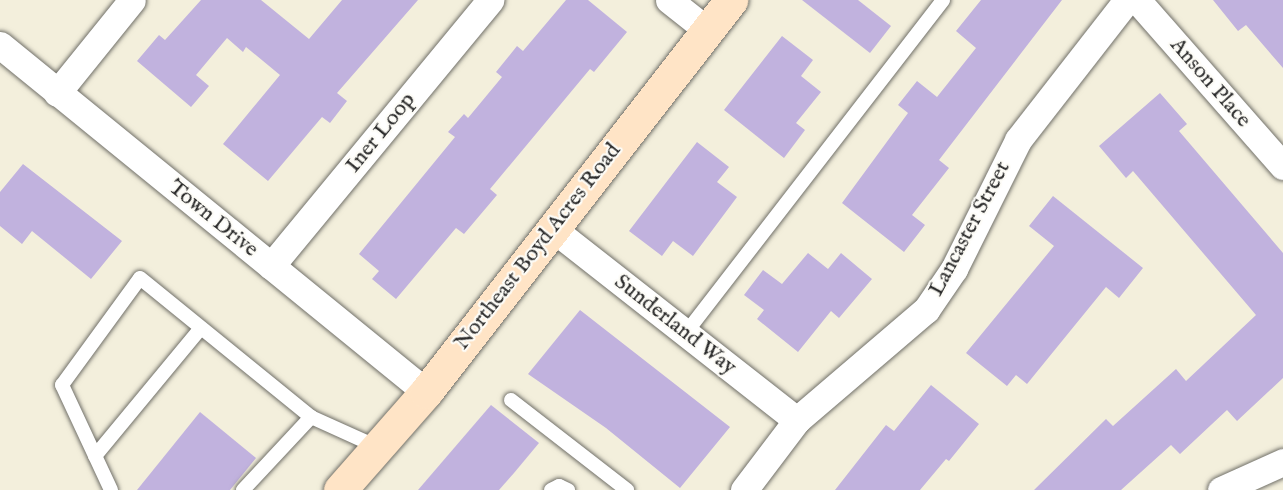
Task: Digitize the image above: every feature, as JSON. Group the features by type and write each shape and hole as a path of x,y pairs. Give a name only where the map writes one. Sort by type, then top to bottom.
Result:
{"street":[{"path":"57,93 132,0"},
{"name":"Iner Loop","path":"272,266 490,0"},
{"path":"669,0 707,30"},
{"name":"Northeast Boyd Acres Road","path":"340,490 426,392 731,0"},
{"name":"Lancaster Street","path":"744,490 797,420 927,310 954,269 1018,140 1127,0"},
{"name":"Anson Place","path":"1137,0 1283,166"},
{"name":"Town Drive","path":"0,45 426,392"},
{"name":"Sunderland Way","path":"553,230 797,420"},
{"path":"1221,490 1283,462"}],"lane":[{"path":"685,334 943,0"},
{"path":"111,490 62,385 140,278 311,417 377,447"},
{"path":"95,456 201,327"},
{"path":"511,400 627,490"},
{"path":"243,490 311,417"},
{"path":"551,490 559,486 568,490"}],"building":[{"path":"201,0 261,0 309,39 342,0 418,0 337,93 347,101 330,123 322,117 268,181 223,144 280,75 246,47 243,52 227,38 196,75 209,86 191,107 137,61 159,35 165,40"},
{"path":"566,0 588,0 627,32 594,72 590,69 490,189 497,195 464,234 456,228 396,299 372,279 379,271 359,254 455,137 448,132 464,114 468,118 502,77 496,72 517,46 523,51"},
{"path":"802,0 858,0 891,26 870,53"},
{"path":"981,0 1062,0 939,160 949,168 912,215 925,225 904,252 842,203 908,113 898,105 917,81 937,97 976,48 956,31"},
{"path":"1213,0 1283,0 1283,68 1246,25 1238,31"},
{"path":"782,36 813,60 801,76 821,92 796,123 805,130 784,158 724,110"},
{"path":"1160,93 1187,124 1179,131 1283,253 1283,378 1237,421 1227,410 1180,454 1171,445 1121,490 1034,490 1106,419 1113,426 1176,369 1186,381 1256,315 1133,171 1126,178 1099,146"},
{"path":"697,142 729,167 717,182 737,197 693,256 673,241 662,256 629,231"},
{"path":"23,164 122,241 91,279 32,231 22,244 0,226 0,192"},
{"path":"1053,196 1143,268 1119,298 1106,287 1027,384 1016,375 1007,386 966,353 1054,246 1029,226"},
{"path":"808,253 828,269 841,253 872,279 839,318 831,311 798,352 757,319 764,310 744,295 763,270 782,284"},
{"path":"580,310 730,427 680,488 606,428 528,374"},
{"path":"931,385 979,424 949,461 946,459 920,490 835,490 886,425 894,431"},
{"path":"491,405 539,443 514,473 499,490 418,490"},
{"path":"200,412 256,458 230,490 137,490"}]}
